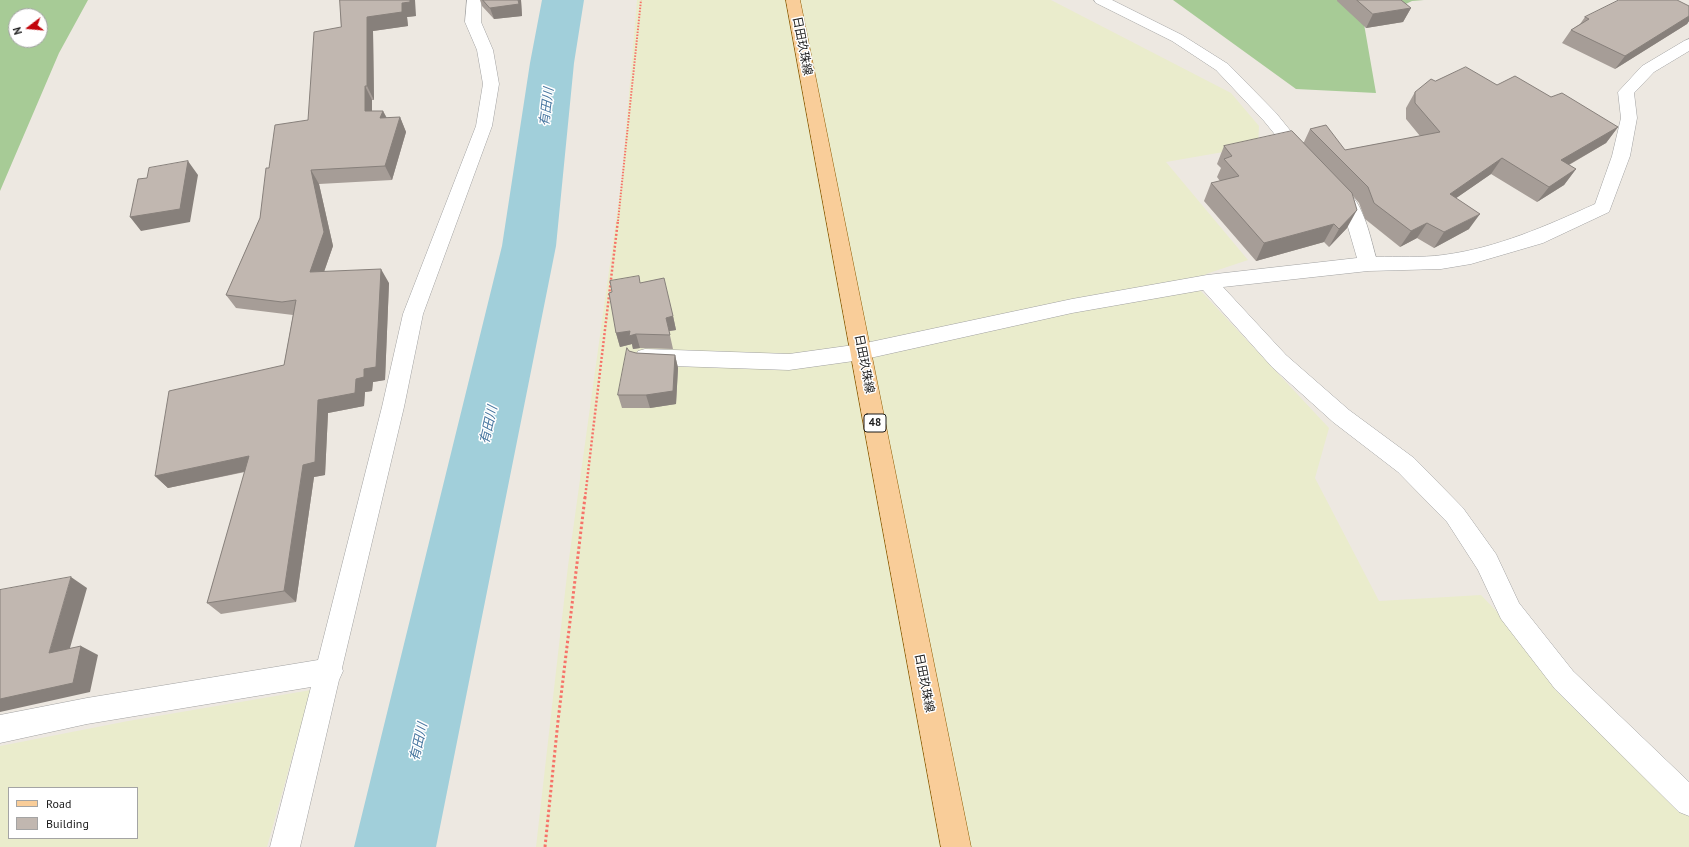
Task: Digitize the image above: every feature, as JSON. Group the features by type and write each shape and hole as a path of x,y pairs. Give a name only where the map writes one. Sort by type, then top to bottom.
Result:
{"main road":[{"name":"日田玖珠線","path":"793,0 956,847"}],"street":[{"path":"286,847 393,407 413,314 484,126 491,84 485,50 473,22 474,0"},
{"path":"1102,0 1177,38 1222,67 1270,118 1297,151 1352,208 1368,264"},
{"path":"640,357 789,362 861,352 1072,306 1207,282 1368,264 1441,262 1471,257 1536,238 1603,208 1621,156 1629,118 1626,92 1648,69 1689,44"},
{"path":"1207,282 1279,361 1341,416 1406,466 1455,515 1487,562 1510,610 1564,680 1689,802"},
{"path":"0,729 87,711 330,671"}],"path":[{"path":"545,847 558,721 613,272 641,0"}],"green space":[{"path":"0,0 88,0 59,53 0,191"},
{"path":"637,0 1051,0 1231,93 1259,126 1258,146 1166,162 1248,260 1206,274 1199,289 1329,428 1315,478 1379,601 1481,595 1689,813 1689,847 536,847 568,566 622,177"},
{"path":"1173,0 1424,0 1412,1 1364,24 1376,93 1296,89"},
{"path":"311,690 267,847 0,847 0,746 128,721"}],"building":[{"path":"340,0 410,0 410,2 402,3 402,12 367,17 367,86 365,86 365,111 383,111 380,118 400,117 385,166 311,170 324,232 310,272 381,269 376,367 364,369 364,377 356,379 355,393 318,400 315,462 303,465 284,591 207,603 249,456 155,476 169,391 284,365 296,300 282,302 226,295 260,218 266,168 269,168 275,125 308,120 314,32 341,27"},
{"path":"483,0 518,0 519,4 490,8"},
{"path":"1357,0 1401,0 1411,8 1373,14"},
{"path":"1619,0 1677,0 1689,6 1689,16 1625,56 1571,30 1589,19 1585,17"},
{"path":"1466,67 1497,85 1515,76 1551,97 1562,93 1618,127 1561,160 1576,169 1549,187 1502,158 1450,194 1480,214 1444,232 1427,223 1411,231 1374,203 1368,187 1310,129 1326,125 1345,150 1440,132 1415,103 1415,92 1431,79 1435,81"},
{"path":"1292,131 1352,193 1357,210 1339,229 1334,224 1264,243 1211,183 1239,176 1224,159 1232,156 1224,146"},
{"path":"188,161 180,209 130,217 138,179 147,178 149,168"},
{"path":"639,276 640,283 664,278 673,316 666,318 670,335 636,334 629,336 630,331 616,333 609,293 612,292 610,281"},
{"path":"627,348 629,351 636,353 675,355 673,391 646,395 618,395"},
{"path":"71,577 49,653 81,646 73,683 0,699 0,590"}],"waterway":[{"name":"有田川","path":"395,847 529,246 552,63 563,0"}]}
